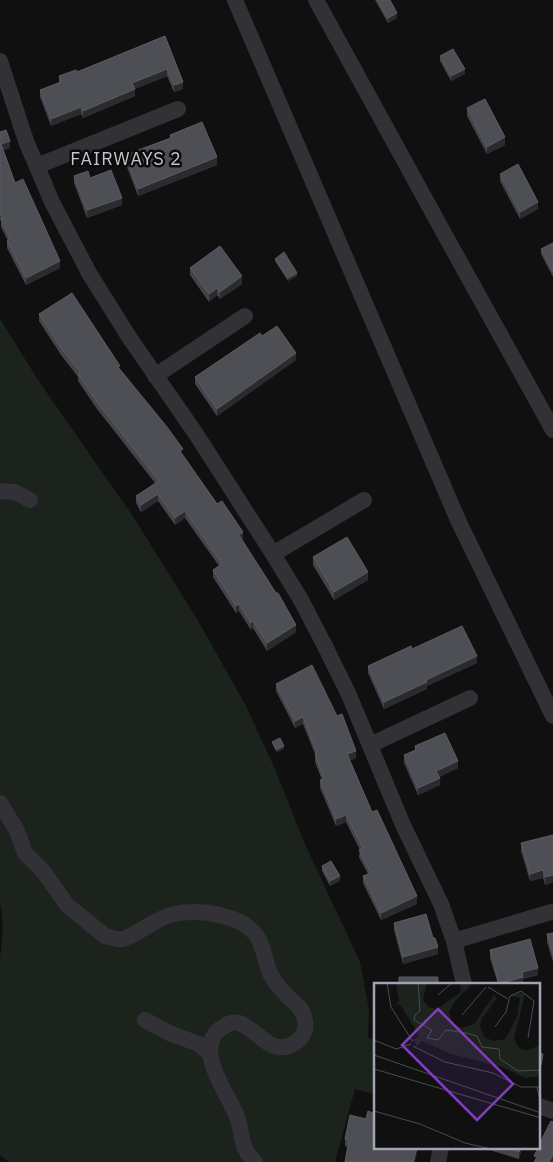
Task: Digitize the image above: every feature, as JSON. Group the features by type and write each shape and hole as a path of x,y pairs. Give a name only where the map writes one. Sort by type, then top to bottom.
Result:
{"street":[{"path":"235,0 458,520 553,716"},
{"path":"316,0 553,430"},
{"path":"0,61 26,140 52,202 89,273 123,329 196,434 273,554 300,600 349,695 403,826 441,904 454,940 464,983"},
{"path":"37,166 178,109"},
{"path":"155,376 244,316"},
{"path":"0,491 16,492 30,500"},
{"path":"273,554 364,500"},
{"path":"370,745 470,698"},
{"path":"0,803 17,831 25,853 42,871 67,905 104,936 123,939 161,918 186,912 232,918 240,921 254,932 262,947 272,978 303,1013 306,1024 305,1030 299,1040 289,1046 277,1046 265,1041 238,1022 228,1024 213,1037 194,1042"},
{"path":"454,940 551,912"},
{"path":"145,1020 169,1033 203,1046 210,1054"},
{"path":"213,1037 210,1045 210,1054 220,1086 238,1119 244,1149 256,1162"},
{"path":"540,1106 553,1112"}],"shaded area":[{"path":"0,319 38,380 134,518 197,619 246,706 275,769 304,842 360,962 369,1010 368,1038 374,1039 374,1094 355,1089 335,1162 9,1162 0,1155 0,957 3,929 0,902"}],"building":[{"path":"377,0 390,0 397,13 388,18"},
{"path":"165,36 183,82 174,85 167,69 132,83 135,89 83,111 81,107 51,119 40,90 61,82 59,76 76,70 77,72"},
{"path":"453,49 465,69 451,76 440,56"},
{"path":"485,99 505,137 487,147 467,108"},
{"path":"202,122 217,157 138,189 125,155 171,138 170,135"},
{"path":"6,130 10,141 1,144 15,183 23,179 60,261 26,278 7,241 10,239 0,212 0,132"},
{"path":"518,164 538,202 520,212 500,174"},
{"path":"111,170 122,198 87,210 74,176 88,171 90,178"},
{"path":"553,243 553,272 541,249"},
{"path":"220,246 242,276 220,292 217,288 209,294 190,268"},
{"path":"284,252 297,273 288,278 275,259"},
{"path":"72,293 120,366 118,367 183,449 180,451 217,504 222,501 243,532 239,535 276,593 278,593 296,625 267,643 239,604 236,606 213,570 222,564 185,511 175,518 158,494 141,505 136,496 159,481 97,402 78,374 80,372 61,348 39,314"},
{"path":"277,326 296,353 217,409 195,377 260,333 262,336"},
{"path":"347,537 368,572 334,592 313,557"},
{"path":"462,626 477,656 384,702 368,666 411,646 412,649"},
{"path":"312,665 337,716 342,714 356,751 347,754 372,812 377,810 417,896 381,913 363,876 371,873 359,850 363,848 346,815 336,819 320,780 324,779 315,754 317,753 303,717 295,721 276,684"},
{"path":"445,733 458,761 436,771 440,778 418,788 404,755 416,750 415,746"},
{"path":"280,738 284,746 276,750 272,742"},
{"path":"553,835 553,875 545,877 543,870 530,874 521,843"},
{"path":"331,861 340,876 330,881 322,866"},
{"path":"426,914 433,938 435,938 438,947 403,957 394,923"},
{"path":"553,933 553,954 547,934"},
{"path":"530,939 538,968 522,972 523,977 499,983 490,950"},
{"path":"399,977 438,977 438,983 399,983"},
{"path":"540,1053 543,1054 540,1064"},
{"path":"374,1109 374,1150 416,1150 413,1162 345,1162 349,1140 345,1139 350,1115 366,1119 368,1111 373,1113"},
{"path":"551,1121 553,1122 553,1155 549,1162 534,1162 537,1157 534,1156 537,1150 540,1150 540,1143"}],"district":[{"name":"FAIRWAYS 2","path":"126,159"}]}
